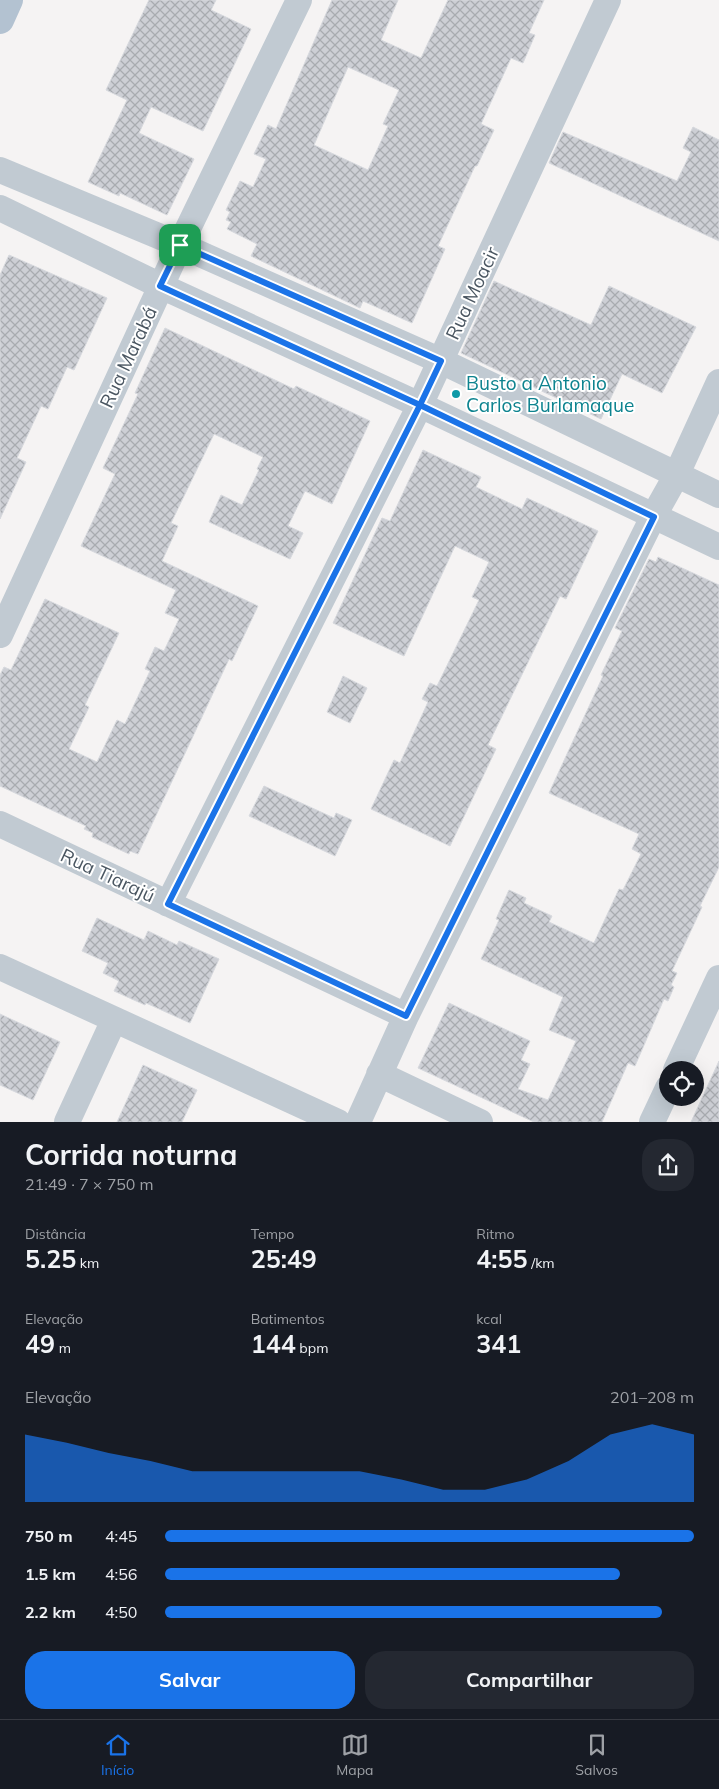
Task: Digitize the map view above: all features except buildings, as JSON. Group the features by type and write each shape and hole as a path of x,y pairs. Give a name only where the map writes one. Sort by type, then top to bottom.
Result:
{"main road":[{"path":"0,20 9,0"}],"street":[{"name":"Rua Marabá","path":"0,635 160,286 299,0"},
{"name":"Rua Moacir","path":"168,904 420,405 608,0"},
{"path":"0,170 180,245 441,361 719,496"},
{"path":"0,208 160,286 420,405 719,547"},
{"path":"358,1122 406,1016 676,476 719,382"},
{"name":"Rua Tiarajú","path":"0,824 406,1016"},
{"path":"0,967 338,1122"},
{"path":"680,1061 719,978"},
{"path":"67,1122 114,1020"},
{"path":"379,1074 480,1122"},
{"path":"652,1122 660,1106"}],"place":[{"name":"Busto a Antonio Carlos Burlamaque","path":"456,394"}],"route":[{"path":"180,245 160,286 420,405 168,904 406,1016 654,517 420,405 441,361 180,245"}]}
